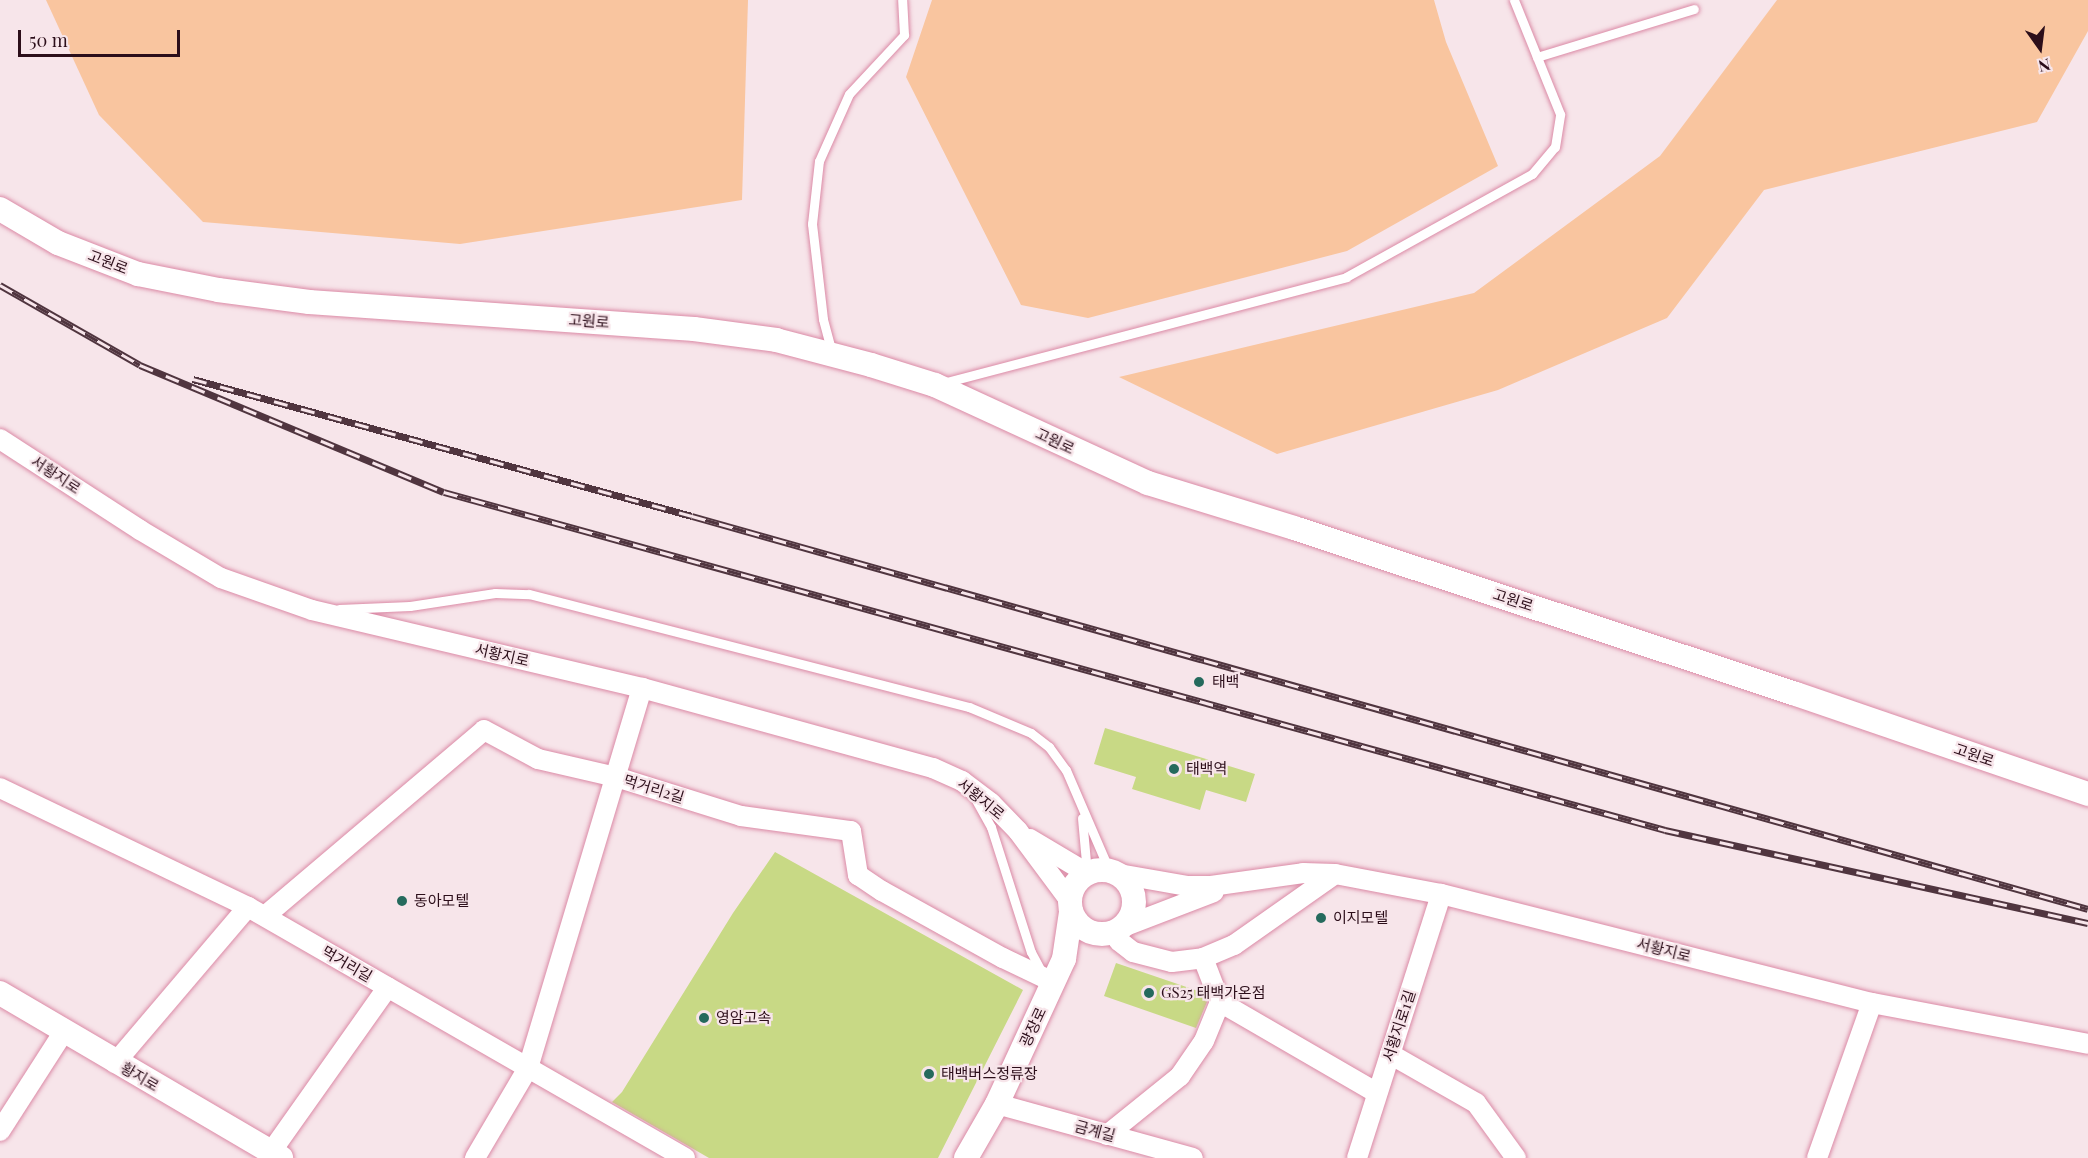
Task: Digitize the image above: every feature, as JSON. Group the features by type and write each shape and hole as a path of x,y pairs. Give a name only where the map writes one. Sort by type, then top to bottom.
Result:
{"street":[{"name":"고원로","path":"0,209 58,243 138,274 218,290 309,302 694,329 776,340 832,355 935,385 1148,483 1294,528 1785,690 2088,795"},
{"name":"서황지로","path":"0,439 140,530 221,578 312,610 642,688 933,768 962,781 991,803 1018,831"},
{"path":"475,1158 528,1068 642,688"},
{"name":"먹거리2길","path":"256,911 484,730 538,759 616,777 741,816 851,831 858,875 1003,958 1053,982"},
{"name":"먹거리길","path":"0,788 256,911 685,1158"},
{"path":"1018,831 1043,849 1128,881 1135,900 1134,910 1114,931"},
{"path":"1018,831 1084,929 1114,931"},
{"path":"1070,906 1072,890 1105,872 1188,886 1239,883"},
{"name":"서황지로","path":"1239,883 1303,873 1335,874 1441,894 1872,1003 2088,1044"},
{"path":"1114,931 1119,941 1133,952 1172,962 1203,958 1234,945 1335,874"},
{"path":"1064,959 1114,931 1179,904 1239,883"},
{"name":"서황지로1길","path":"1357,1158 1441,894"},
{"name":"광장로","path":"966,1158 997,1104 1064,959 1070,906"},
{"path":"115,1063 256,911"},
{"path":"1203,958 1220,1002 1377,1093"},
{"path":"276,1155 388,987"},
{"name":"황지로","path":"0,993 63,1033 276,1155"},
{"path":"1107,1135 1180,1076 1204,1041 1220,1002"},
{"path":"1817,1158 1872,1003"},
{"path":"0,1131 63,1033"},
{"path":"1390,1054 1476,1102 1516,1158"},
{"name":"금계길","path":"997,1104 1193,1158"}],"lane":[{"path":"832,355 823,319 812,224 819,161 849,94 904,35 902,0"},
{"path":"935,385 1346,277 1532,174 1556,147 1560,114 1514,0"},
{"path":"1537,57 1694,9"},
{"path":"312,610 410,606 495,593 530,594 969,707 1031,733 1049,747 1066,771 1105,872"},
{"path":"962,781 981,805 991,827 1038,969 1053,982"},
{"path":"1079,801 1105,872"}],"shaded area":[{"path":"46,0 748,0 742,200 460,244 203,222 99,115"},
{"path":"932,0 1434,0 1446,42 1498,166 1347,251 1088,318 1021,305 906,77"},
{"path":"1777,0 2088,0 2088,31 2037,122 1764,190 1667,318 1498,390 1277,454 1119,377 1474,293 1660,156"}],"building":[{"name":"태백역","path":"1105,728 1255,774 1246,802 1206,790 1200,810 1132,789 1136,777 1094,764"},
{"name":"태백버스정류장","path":"775,852 1023,990 938,1158 709,1158 612,1102 622,1092 733,913"},
{"path":"1116,963 1204,993 1207,1002 1196,1028 1104,996"}],"railway":[{"path":"0,285 140,365 444,492 1665,830 2088,923"},
{"path":"193,379 692,516 2088,909"}],"place":[{"name":"태백","path":"1199,682"},
{"name":"태백역","path":"1174,769"},
{"name":"동아모텔","path":"402,901"},
{"name":"이지모텔","path":"1321,918"},
{"name":"GS25 태백가온점","path":"1149,993"},
{"name":"영암고속","path":"704,1018"},
{"name":"태백버스정류장","path":"929,1074"}]}
